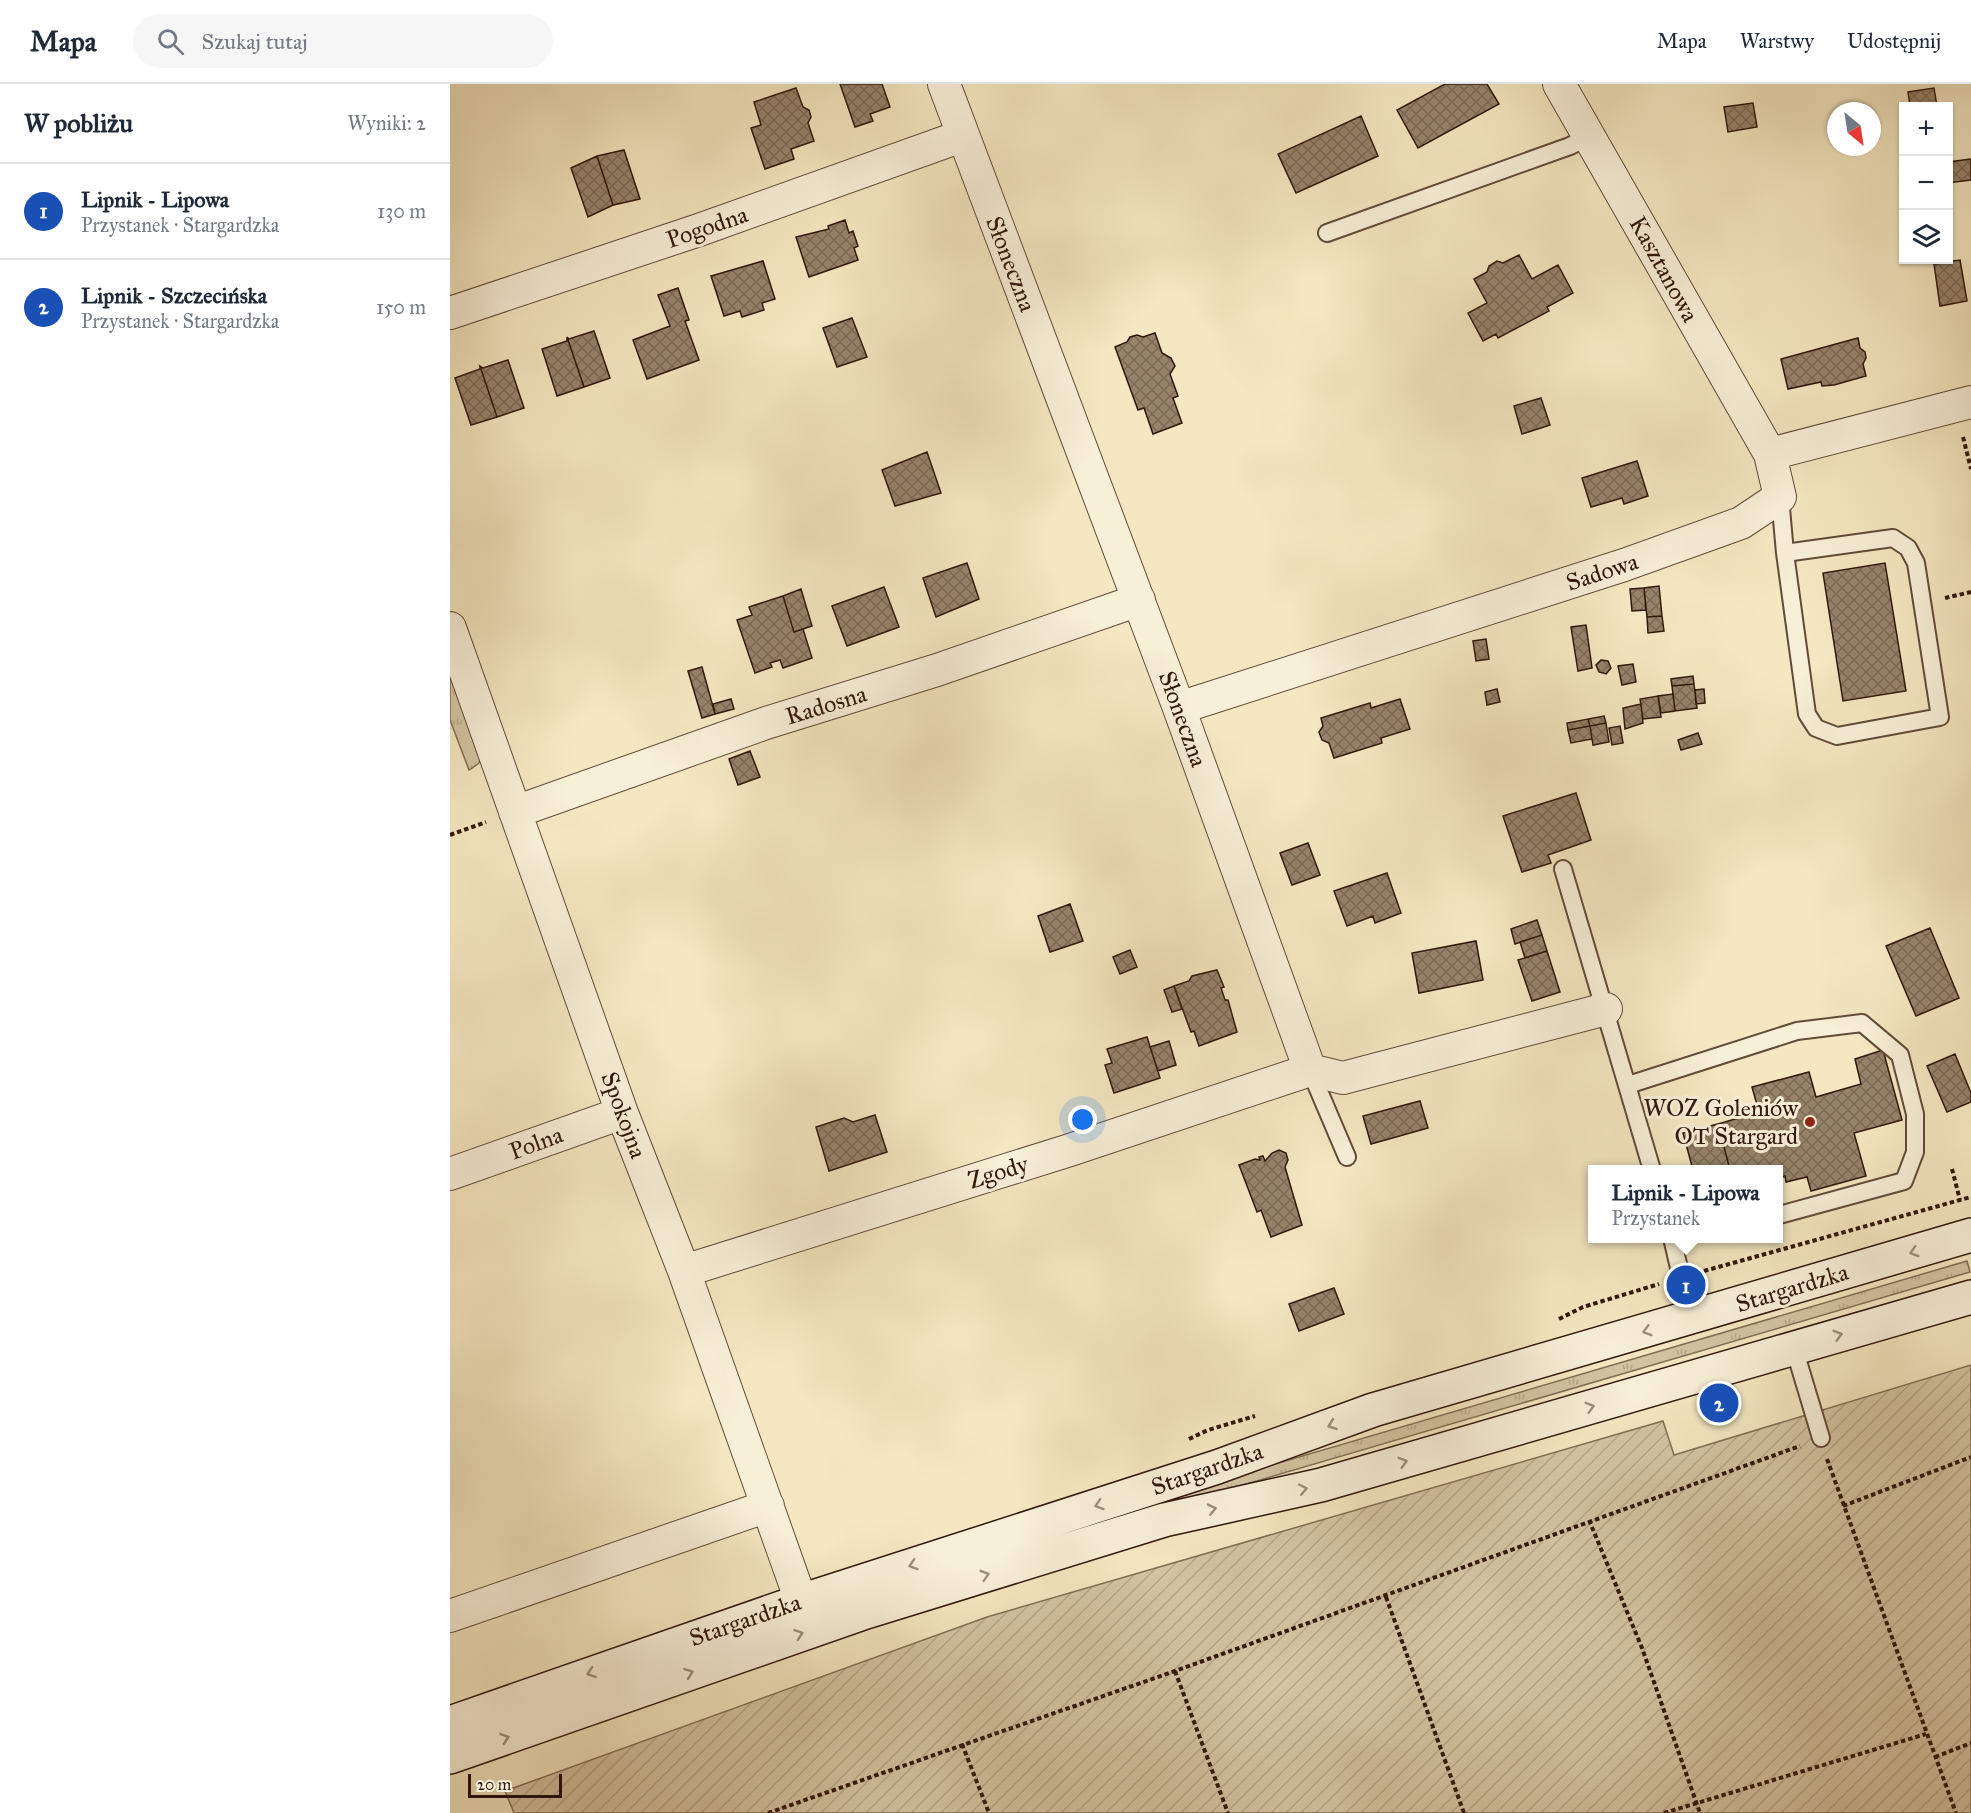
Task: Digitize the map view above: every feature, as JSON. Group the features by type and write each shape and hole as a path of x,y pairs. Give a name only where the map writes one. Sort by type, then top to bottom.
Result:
{"main road":[{"name":"Stargardzka","path":"450,1723 801,1601 1217,1467 1372,1410 1691,1318 1967,1221"},
{"name":"Stargardzka","path":"450,1757 866,1612 1153,1524 1321,1485 1971,1297"}],"street":[{"name":"Słoneczna","path":"944,84 1139,600 1310,1070"},
{"name":"Kasztanowa","path":"1559,84 1770,454"},
{"name":"Pogodna","path":"450,313 699,230 962,136"},
{"path":"1780,496 1770,454 1971,402"},
{"name":"Sadowa","path":"1179,708 1624,565 1741,523 1780,496"},
{"name":"Radosna","path":"515,812 766,723 937,670 1139,600"},
{"name":"Spokojna","path":"450,628 622,1113 684,1271 801,1601"},
{"path":"1310,1070 1343,1078 1605,1009"},
{"name":"Zgody","path":"684,1271 1070,1150 1310,1070"},
{"name":"Polna","path":"450,1174 622,1113"},
{"path":"450,1616 768,1506"}],"lane":[{"path":"1327,232 1570,146 1588,137"},
{"path":"1780,496 1785,554 1807,714 1816,728 1837,736 1940,717 1916,563 1908,548 1893,538 1785,554"},
{"path":"1563,869 1651,1165"},
{"path":"1628,1086 1797,1031 1862,1023 1900,1055 1915,1114 1915,1152 1904,1181 1783,1214"},
{"path":"1310,1070 1347,1157"},
{"path":"1678,1243 1691,1318"},
{"path":"1794,1348 1821,1438"}],"path":[{"path":"450,835 515,812"},
{"path":"1952,1169 1967,1221"},
{"path":"768,1813 1175,1671 1821,1438 1843,1506 1956,1813"},
{"path":"1843,1506 1971,1457"},
{"path":"1589,1520 1642,1647 1700,1813"},
{"path":"1385,1596 1464,1813"},
{"path":"1175,1671 1228,1813"},
{"path":"1664,1813 1926,1734"},
{"path":"1935,1757 1971,1743"},
{"path":"963,1744 989,1813"}],"green space":[{"path":"450,663 483,757 469,770 450,720"},
{"path":"1967,1261 1970,1272 1178,1504 1172,1503 1170,1498 1173,1494"},
{"path":"1971,1365 1971,1813 514,1813 505,1791 987,1617 1663,1421 1674,1455"}],"building":[{"path":"840,84 882,84 890,107 870,114 873,121 855,127"},
{"path":"1445,84 1487,84 1499,104 1418,148 1397,110"},
{"path":"796,88 803,107 809,110 811,117 808,123 814,141 791,149 794,159 765,169 751,128 761,125 754,102"},
{"path":"1934,88 1936,102 1909,102 1908,92"},
{"path":"1753,103 1757,127 1728,132 1724,107"},
{"path":"1361,116 1378,156 1296,193 1278,154"},
{"path":"624,150 640,199 613,205 597,156"},
{"path":"597,156 613,205 588,217 571,168"},
{"path":"1971,159 1971,180 1953,182 1953,161"},
{"path":"845,220 849,233 853,231 858,246 854,248 858,260 809,277 796,237 829,229 828,226"},
{"path":"1519,255 1532,279 1558,265 1573,293 1547,307 1549,311 1498,338 1496,334 1483,341 1468,313 1487,303 1474,279 1487,272 1489,266 1497,261 1503,263"},
{"path":"1960,260 1967,301 1940,306 1934,264 1953,264 1953,261"},
{"path":"763,261 775,299 762,303 764,310 742,317 740,311 724,316 711,276"},
{"path":"678,288 689,320 685,321 699,360 647,379 633,340 670,326 658,295"},
{"path":"852,318 867,357 837,367 823,328"},
{"path":"594,331 610,378 584,387 567,337 569,339"},
{"path":"1155,333 1162,353 1171,358 1175,366 1170,374 1178,396 1173,398 1182,423 1153,434 1144,408 1138,410 1115,347 1127,342 1130,337 1137,335 1143,337"},
{"path":"567,337 584,387 557,396 542,349 567,341"},
{"path":"1858,338 1860,348 1865,352 1866,358 1863,364 1866,376 1834,385 1822,386 1821,382 1788,389 1781,359"},
{"path":"508,360 524,408 497,417 480,366 483,368"},
{"path":"480,366 497,417 471,425 455,378 480,369"},
{"path":"1541,398 1550,425 1522,434 1514,406"},
{"path":"927,452 941,493 895,506 882,470"},
{"path":"1637,461 1648,496 1624,504 1622,498 1591,507 1582,478"},
{"path":"967,563 979,599 936,617 923,578"},
{"path":"1885,563 1906,691 1843,701 1823,573"},
{"path":"1659,586 1662,616 1647,617 1644,588"},
{"path":"884,587 899,627 847,646 832,606"},
{"path":"1644,588 1646,610 1632,611 1630,589"},
{"path":"801,589 812,626 794,632 783,596"},
{"path":"783,596 794,632 803,629 812,658 783,668 780,660 770,663 772,667 755,673 737,620 752,615 749,607"},
{"path":"1662,616 1664,631 1648,633 1647,617"},
{"path":"1586,625 1592,668 1578,671 1571,627"},
{"path":"1486,639 1489,659 1476,661 1473,641"},
{"path":"1601,660 1608,661 1611,668 1606,674 1599,672 1596,665"},
{"path":"1633,664 1636,682 1622,685 1618,666"},
{"path":"702,667 715,714 702,718 688,671"},
{"path":"1693,676 1694,684 1672,686 1671,679"},
{"path":"1694,684 1697,708 1675,711 1672,686"},
{"path":"1497,689 1500,702 1487,705 1485,692"},
{"path":"1704,689 1705,703 1696,704 1695,690"},
{"path":"1673,694 1675,711 1661,713 1658,696"},
{"path":"1658,696 1661,717 1643,719 1640,699"},
{"path":"731,699 734,709 715,714 713,704"},
{"path":"1400,699 1410,729 1381,738 1382,743 1334,758 1329,743 1322,740 1319,732 1323,726 1321,718 1370,703 1371,708"},
{"path":"1641,704 1643,723 1625,729 1623,708"},
{"path":"1604,716 1606,723 1590,726 1588,719"},
{"path":"1588,719 1590,726 1568,730 1567,723"},
{"path":"1606,723 1609,742 1593,745 1590,726"},
{"path":"1590,726 1592,739 1571,743 1568,730"},
{"path":"1620,726 1623,743 1612,745 1609,728"},
{"path":"1698,733 1702,744 1681,750 1678,740"},
{"path":"750,751 760,777 738,785 729,759"},
{"path":"1576,793 1591,840 1548,855 1551,863 1522,872 1503,816"},
{"path":"1308,843 1320,875 1292,885 1280,853"},
{"path":"1387,873 1401,913 1375,923 1373,916 1347,926 1334,891"},
{"path":"1070,904 1083,941 1050,952 1038,916"},
{"path":"1537,920 1542,935 1515,944 1511,929"},
{"path":"1930,928 1959,998 1916,1016 1886,946"},
{"path":"1542,935 1547,951 1525,958 1520,942"},
{"path":"1476,941 1483,980 1419,993 1412,953"},
{"path":"1130,950 1137,967 1120,974 1113,957"},
{"path":"1547,951 1560,992 1532,1001 1518,960"},
{"path":"1217,970 1237,1032 1199,1046 1194,1031 1191,1032 1174,986 1189,981 1192,976"},
{"path":"1174,986 1182,1009 1172,1012 1164,990"},
{"path":"1147,1037 1160,1078 1114,1093 1105,1065 1112,1063 1107,1049"},
{"path":"1169,1041 1176,1065 1158,1071 1150,1047"},
{"name":"WOZ Goleniów OT Stargard","path":"1883,1050 1902,1120 1854,1133 1866,1176 1811,1191 1807,1177 1786,1182 1785,1176 1783,1177 1783,1165 1729,1165 1718,1124 1759,1112 1752,1087 1809,1072 1816,1097 1861,1084 1855,1059"},
{"path":"1955,1054 1971,1093 1971,1102 1947,1112 1927,1066"},
{"path":"1420,1101 1428,1128 1371,1144 1363,1116"},
{"path":"875,1115 887,1152 829,1171 816,1127 844,1118 853,1122"},
{"path":"1718,1124 1729,1165 1692,1165 1683,1133"},
{"path":"1279,1150 1286,1153 1288,1160 1285,1167 1302,1225 1271,1237 1261,1210 1257,1212 1239,1165 1255,1159 1260,1160 1259,1157 1263,1156 1265,1161 1272,1153"},
{"path":"1334,1288 1344,1314 1299,1331 1289,1304"}],"place":[{"name":"WOZ Goleniów OT Stargard","path":"1810,1122"},
{"name":"Lipnik - Lipowa","path":"1686,1285"},
{"name":"Lipnik - Szczecińska","path":"1719,1403"}]}
